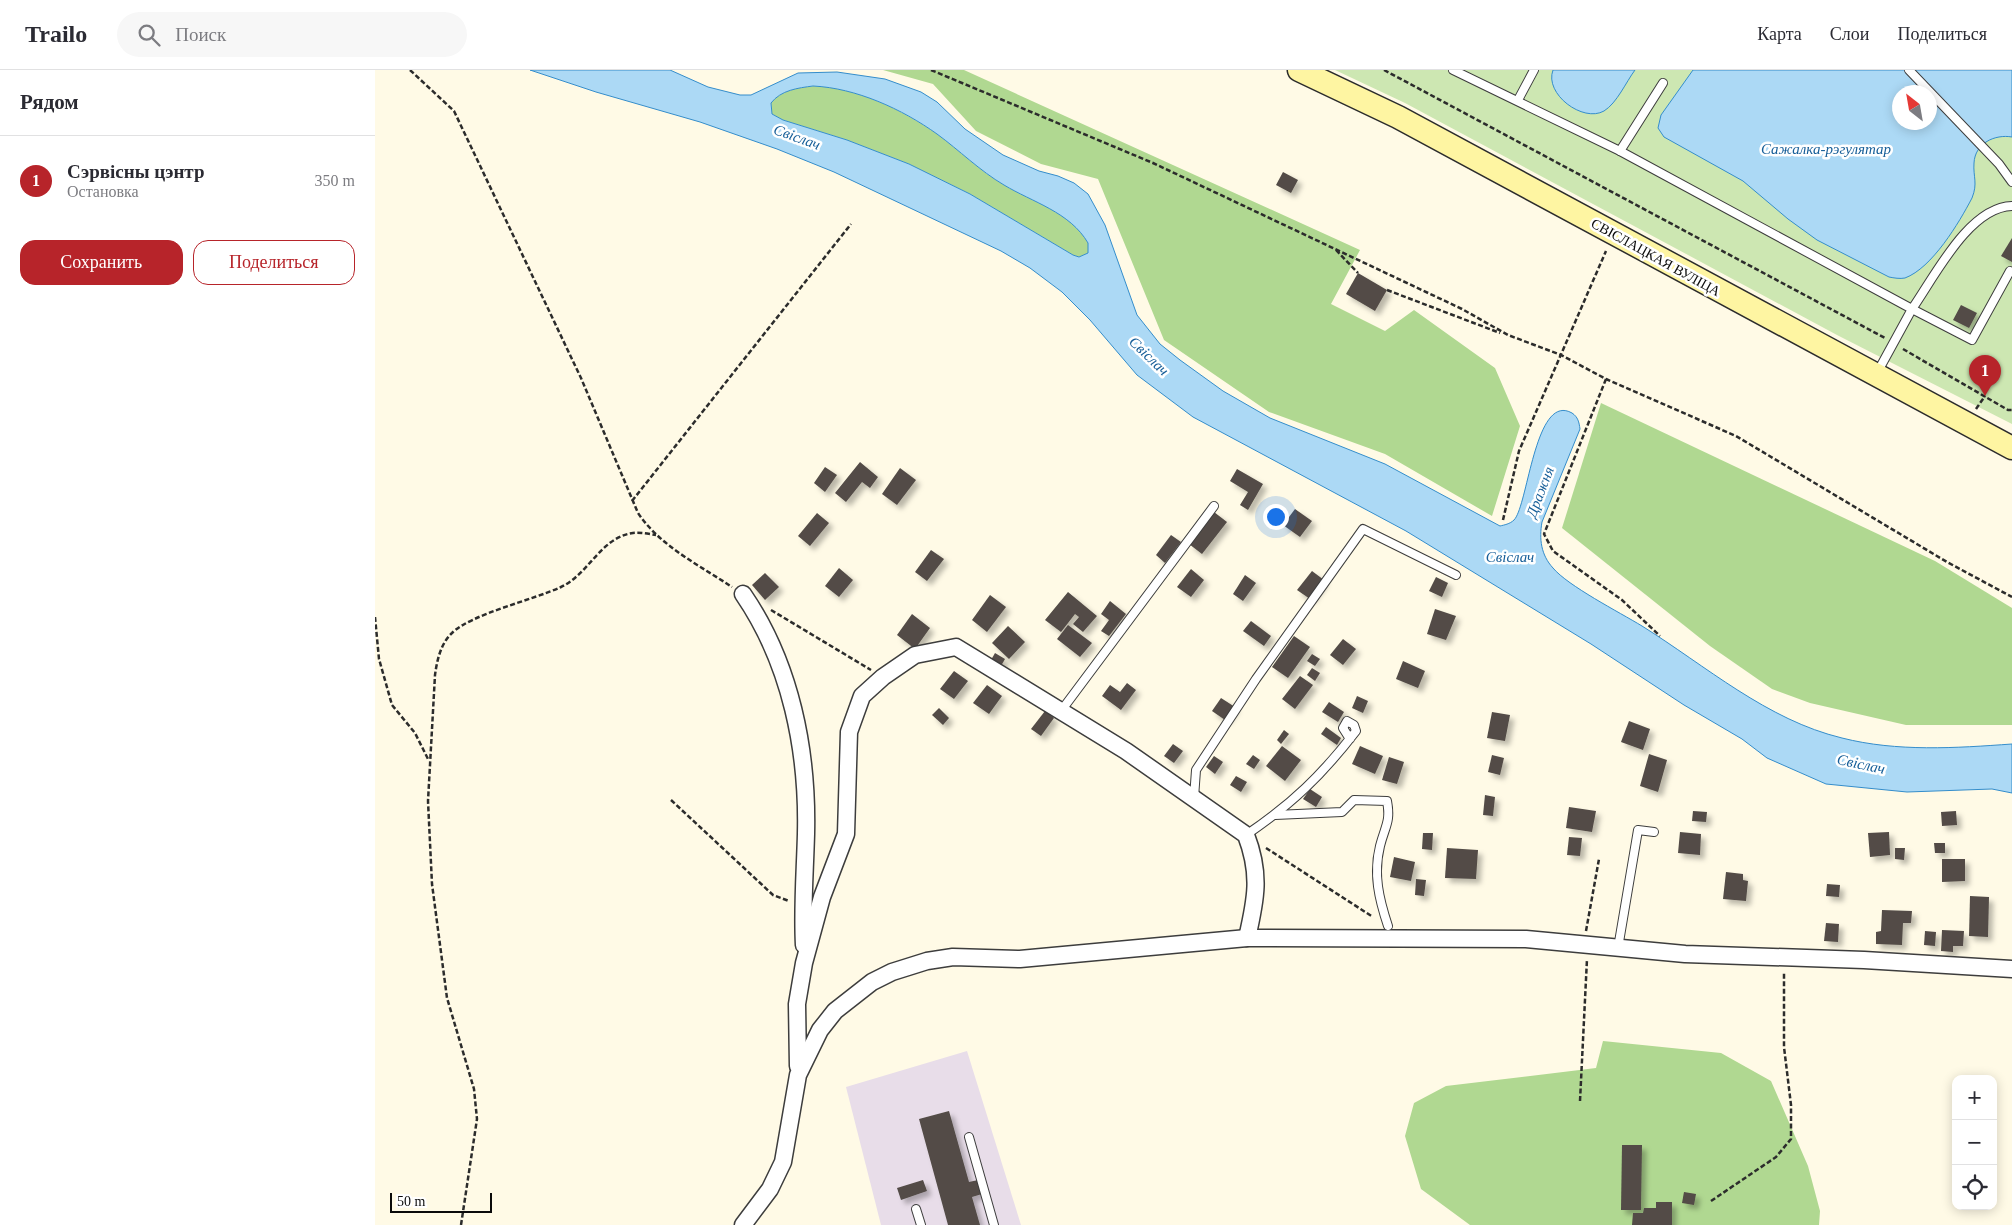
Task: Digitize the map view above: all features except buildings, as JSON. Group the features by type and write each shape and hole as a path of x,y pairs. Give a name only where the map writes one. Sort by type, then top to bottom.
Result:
{"main road":[{"name":"СВІСЛАЦКАЯ ВУЛІЦА","path":"1299,70 1398,117 2012,448"}],"street":[{"path":"743,594 775,650 794,710 800,738 806,833 802,902 804,963"},
{"path":"743,1225 770,1189 783,1162 798,1075 797,1004 804,963 822,897 846,834 849,732 862,696 883,677 915,655 956,647 1126,751 1246,835 1253,854 1257,875 1255,904 1247,938"},
{"path":"798,1075 819,1030 835,1011 873,982 892,972 927,961 953,957 1020,959 1247,938 1526,939 1685,954 2012,969"}],"lane":[{"path":"1453,70 1620,151 1972,340 2010,271"},
{"path":"1518,100 1534,70"},
{"path":"1909,70 1982,146 2012,182"},
{"path":"1620,151 1663,83"},
{"path":"1876,375 1912,308 1964,234 1975,221 1990,211 2012,206"},
{"path":"1061,711 1213,506"},
{"path":"1194,798 1196,770 1256,679 1363,529 1456,575"},
{"path":"1246,835 1275,815 1317,779 1350,739"},
{"path":"1275,815 1341,812 1354,800 1387,800 1390,815 1380,846 1377,871 1378,895 1387,926"},
{"path":"1618,948 1637,830 1654,832"},
{"path":"969,1137 994,1225"},
{"path":"916,1209 921,1225"}],"path":[{"path":"410,70 454,111 581,378 632,501 851,224"},
{"path":"931,70 1153,163 1463,309 1508,336"},
{"path":"1384,70 1893,343 2008,410 2012,410"},
{"path":"1335,249 1358,273"},
{"path":"1503,520 1519,451 1607,250"},
{"path":"1387,290 1561,355 1606,379 1737,436 1947,562 2012,597"},
{"path":"1606,379 1544,534 1553,551 1622,600 1660,636"},
{"path":"461,1225 477,1119 474,1089 447,998 434,903 428,801 435,675 438,655 451,633 467,622 563,586 578,576 612,540 634,533 656,535"},
{"path":"375,616 379,659 392,705 415,733 430,763"},
{"path":"671,800 773,895 787,901 802,902"},
{"path":"1246,835 1387,926"},
{"path":"1580,1101 1586,945 1599,859"},
{"path":"1711,1201 1776,1157 1791,1139 1791,1105 1784,1047 1785,958"}],"shaded area":[{"path":"967,1051 1021,1225 881,1225 846,1087"}],"green space":[{"path":"883,70 964,70 1360,250 1331,304 1385,331 1414,310 1495,368 1520,426 1492,516 1385,454 1269,412 1164,340 1098,179 1041,164 976,131 933,84"},
{"path":"1335,70 2012,70 2012,424 1837,335 1405,103"},
{"path":"813,86 862,95 909,116 937,134 995,179 1072,223 1088,243 1088,253 1079,257 1073,255 970,194 909,164 847,140 783,120 772,114 771,103 780,95 796,89"},
{"path":"1601,403 1935,561 2012,608 2012,725 1906,725 1810,703 1772,689 1710,646 1562,528"},
{"path":"1603,1041 1721,1053 1771,1081 1808,1166 1820,1211 1819,1225 1470,1225 1421,1189 1405,1136 1414,1103 1446,1086 1596,1068"}],"water":[{"name":"Свіслач","path":"530,70 670,70 708,87 740,95 751,95 798,73 837,72 885,79 921,92 937,102 965,129 1003,155 1039,171 1074,183 1088,194 1105,225 1137,315 1160,344 1180,360 1223,391 1270,418 1385,464 1500,526 1514,520 1519,511 1534,453 1549,419 1559,411 1572,413 1578,420 1580,429 1541,528 1543,552 1549,563 1560,575 1582,591 1642,626 1738,690 1788,719 1814,730 1863,742 1905,747 1948,748 2012,744 2012,793 1992,789 1907,792 1826,784 1767,758 1742,739 1684,705 1591,644 1406,531 1193,417 1137,375 1090,320 1062,292 1030,268 1001,251 834,172 777,149 700,122 596,92","holes":["813,86 862,95 909,116 945,140 995,179 1050,209 1071,223 1088,243 1088,253 1079,257 1073,255 970,194 909,164 847,140 783,120 772,114 771,103 785,92"]},
{"path":"1553,70 1635,70 1613,103 1604,111 1595,114 1576,110 1560,97 1554,88"},
{"name":"Сажалка-рэгулятар","path":"1693,70 2012,70 2012,137 1999,137 1987,141 1978,150 1974,163 1974,193 1960,220 1935,255 1915,273 1905,278 1889,277 1817,240 1788,219 1743,181 1664,137 1658,128 1661,115"}],"place":[{"name":"Сэрвісны цэнтр","path":"1985,396"}],"water label":[{"name":"Дражня","path":"1540,492"}]}
